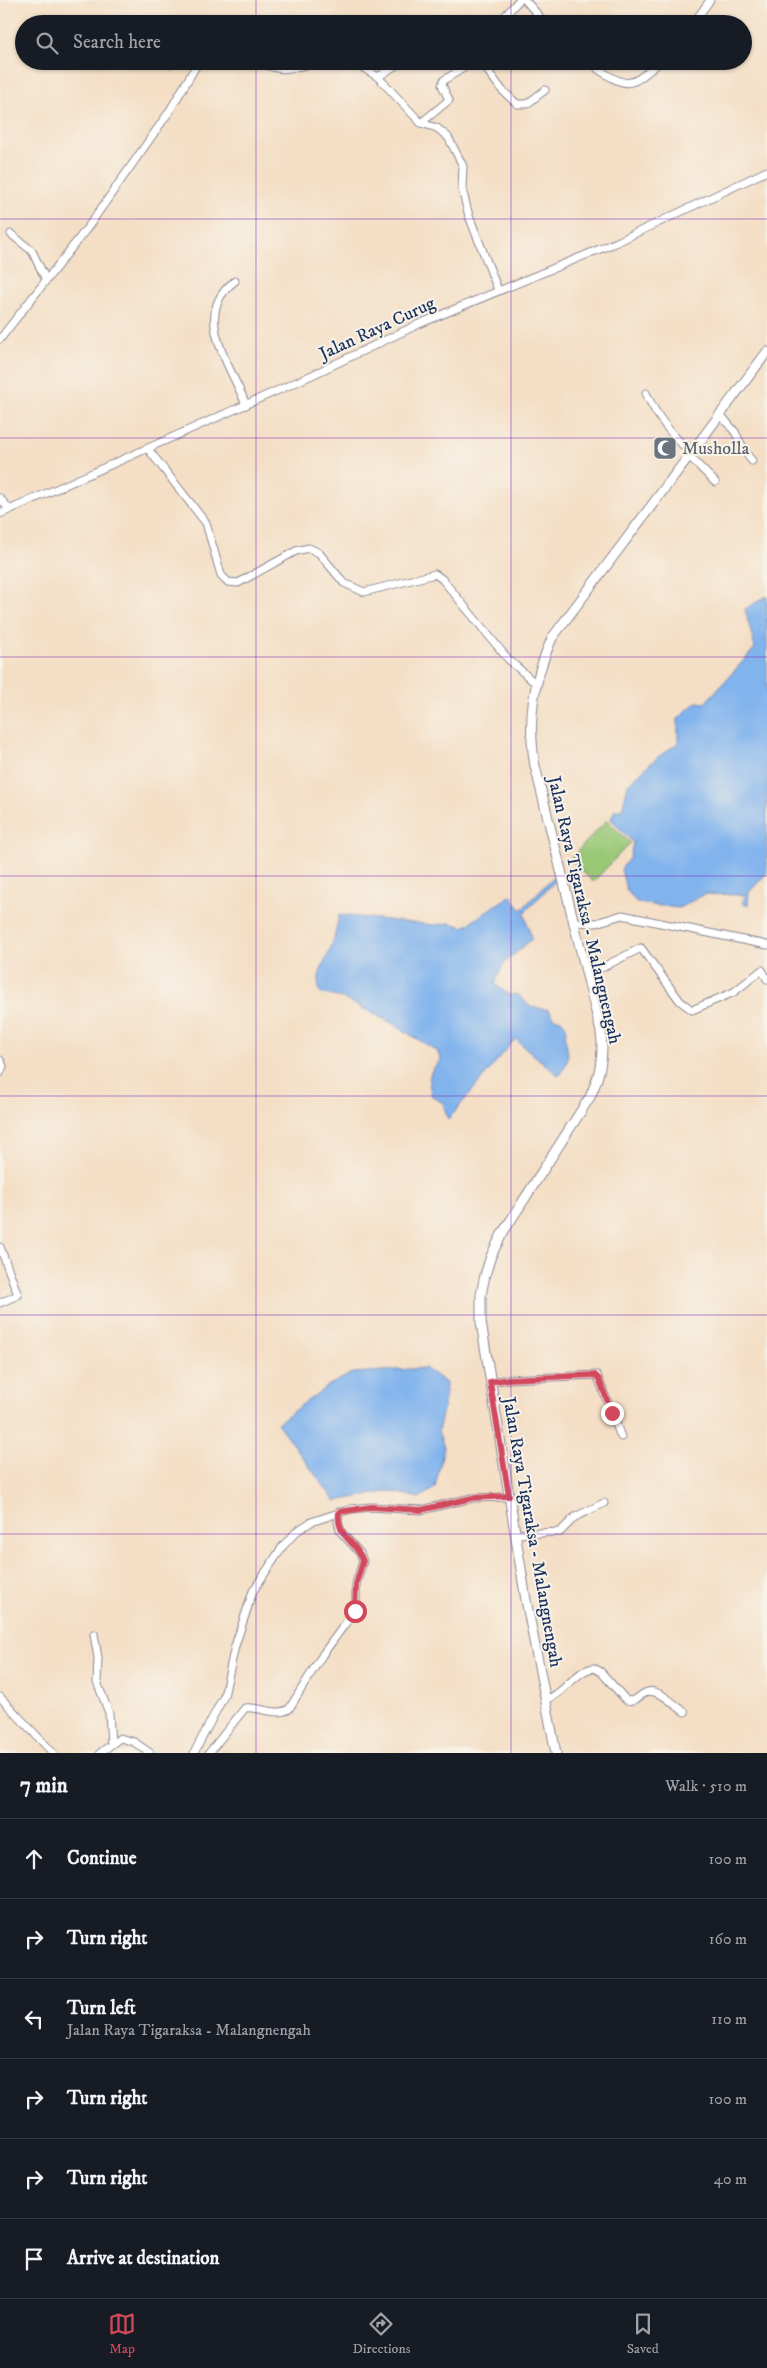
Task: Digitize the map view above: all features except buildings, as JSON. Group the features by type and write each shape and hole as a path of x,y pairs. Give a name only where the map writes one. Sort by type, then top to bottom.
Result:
{"main road":[{"name":"Jalan Raya Tigaraksa - Malangnengah","path":"556,1753 509,1496 480,1309 482,1288 491,1256 502,1234 580,1115 600,1074 602,1042 533,754 530,724 535,683 552,638 767,352"}],"street":[{"path":"506,15 519,0"},
{"path":"525,0 538,15"},
{"path":"699,15 710,0"},
{"path":"0,339 88,227 169,112 194,70"},
{"path":"367,70 378,77 421,122 437,128 448,137 461,160 464,172 462,189 469,216 498,290"},
{"path":"378,77 388,70"},
{"path":"421,122 449,100 442,85 444,80 461,70"},
{"path":"487,70 502,90 517,104 527,104 546,90"},
{"path":"601,70 624,84 630,83 650,70"},
{"name":"Jalan Raya Curug","path":"0,514 246,405 498,290 617,242 767,171"},
{"path":"11,234 32,251 46,280"},
{"path":"235,281 225,288 218,299 213,322 246,405"},
{"path":"646,393 655,414 715,482"},
{"path":"720,414 735,432 744,452 752,460"},
{"path":"148,449 206,523 221,575 228,582 238,583 296,551 309,548 319,553 344,583 364,592 435,574 442,579 508,659 535,683"},
{"path":"0,498 9,509"},
{"path":"573,922 596,923 622,915 767,944"},
{"path":"586,975 640,948 680,1001 692,1010 734,992 762,970 767,979"},
{"path":"0,1060 3,1066 0,1073"},
{"path":"0,1247 18,1295 0,1303"},
{"path":"490,1382 509,1379 597,1375 621,1437"},
{"path":"194,1753 224,1696 235,1646 253,1591 289,1538 311,1522 339,1512 371,1507 421,1510 472,1498 509,1496"},
{"path":"516,1534 560,1532 575,1517 604,1502"},
{"path":"209,1753 245,1708 259,1707 283,1712 289,1709 328,1646 355,1611 356,1584 363,1561 360,1553 342,1532 338,1522 339,1512"},
{"path":"94,1634 98,1658 97,1682 109,1713 111,1744"},
{"path":"546,1699 554,1697 585,1671 594,1668 601,1672 626,1700 634,1701 645,1693 653,1692 661,1695 685,1712"},
{"path":"0,1696 53,1753"},
{"path":"100,1753 120,1738 127,1738 150,1753"}],"green space":[{"path":"607,820 630,843 593,882 570,859"}],"water":[{"path":"767,596 767,873 749,892 748,906 742,903 746,895 705,894 679,908 637,903 626,889 621,869 630,857 633,843 611,819 615,810 622,810 628,784 658,757 678,743 678,719 696,702 705,703 755,648 745,609"},
{"path":"557,873 558,878 524,913 532,939 503,964 495,984 509,995 518,994 529,1006 549,1010 554,1018 561,1020 566,1026 567,1062 559,1076 515,1039 448,1120 443,1103 432,1096 429,1085 431,1072 441,1060 437,1051 388,1021 342,998 320,993 318,980 336,931 339,915 435,925 449,923 464,927 511,895 521,910"},
{"path":"425,1368 446,1383 444,1406 438,1431 444,1447 435,1488 419,1498 391,1491 335,1501 277,1423 329,1385 353,1373"}],"place":[{"name":"Musholla","path":"665,448"}],"route":[{"path":"355,1611 356,1584 363,1561 360,1553 339,1528 339,1512 371,1507 421,1510 472,1498 509,1496 490,1382 509,1379 597,1375 612,1413"}]}
